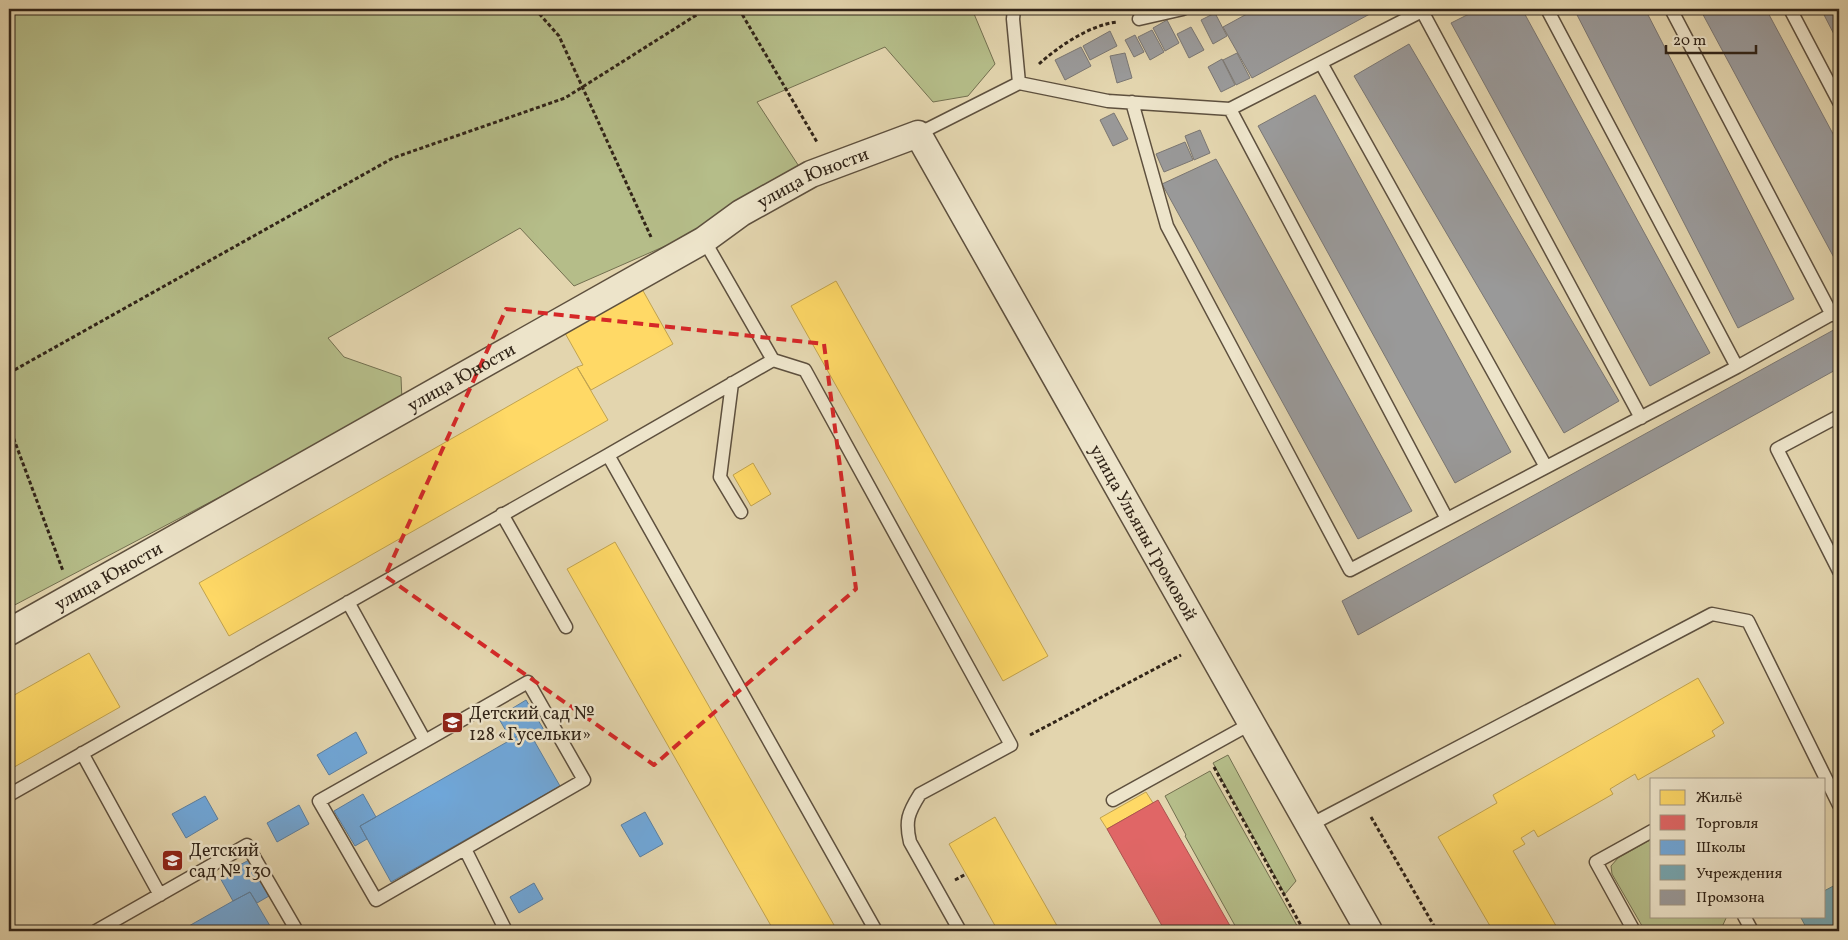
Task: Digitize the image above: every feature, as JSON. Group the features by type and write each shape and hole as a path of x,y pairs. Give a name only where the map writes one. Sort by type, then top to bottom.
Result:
{"street":[{"name":"улица Юности","path":"9,632 704,240 741,213 811,174 918,134"},
{"name":"улица Ульяны Громовой","path":"918,134 1369,931"}],"lane":[{"path":"1014,9 1013,19 1019,83"},
{"path":"1139,19 1183,9"},
{"path":"1547,9 1737,367"},
{"path":"1132,102 1167,226 1350,570 1737,367 1835,312 1671,9"},
{"path":"1790,9 1839,102"},
{"path":"918,134 1019,83 1108,100 1230,109 1424,10 1641,418"},
{"path":"1321,63 1546,467"},
{"path":"1230,109 1447,519"},
{"path":"704,240 772,360 805,370 1011,745 920,794 910,809 906,827 910,842 960,931"},
{"path":"9,795 772,360"},
{"path":"732,383 720,477 741,512"},
{"path":"1839,416 1777,448 1839,571"},
{"path":"608,455 876,931"},
{"path":"502,514 566,627"},
{"path":"348,602 425,741"},
{"path":"1310,825 1712,614 1748,621 1826,778"},
{"path":"528,682 584,780 376,900 319,801 425,741 528,682"},
{"path":"1113,800 1252,722"},
{"path":"82,753 160,895"},
{"path":"1826,779 1839,805"},
{"path":"1634,931 1596,862 1650,832"},
{"path":"96,931 247,845 297,931"},
{"path":"464,849 506,931"},
{"path":"1745,918 1750,931"}],"path":[{"path":"535,9 559,36 663,263"},
{"path":"9,373 393,158 565,98 706,9"},
{"path":"739,9 832,166"},
{"path":"1019,83 1050,54 1102,23 1139,19"},
{"path":"9,426 72,596"},
{"path":"1011,745 1206,642"},
{"path":"1204,749 1304,931"},
{"path":"1361,799 1437,931"}],"highlighted area":[{"path":"506,309 824,344 856,589 654,765 385,576"}],"green space":[{"path":"9,9 972,9 995,64 968,96 933,102 885,47 757,102 804,174 672,243 574,286 520,228 328,338 344,357 401,377 402,401 9,608"},
{"path":"1228,755 1296,881 1285,894 1213,763"},
{"path":"1210,771 1300,931 1238,931 1165,796"},
{"path":"1650,840 1650,918 1726,918 1722,927 1714,931 1645,931 1612,874 1611,866 1618,858"}],"building: Жильё":[{"path":"836,281 1048,656 1003,681 791,306"},
{"path":"642,289 673,344 591,390 577,367 583,365 565,333"},
{"path":"577,367 608,420 229,636 199,583"},
{"path":"753,463 771,494 751,506 733,475"},
{"path":"615,542 834,925 824,931 774,931 567,569"},
{"path":"89,653 120,707 9,770 9,698"},
{"path":"1698,678 1724,723 1712,731 1715,736 1638,780 1635,774 1610,789 1613,794 1538,837 1534,830 1521,838 1525,844 1513,851 1559,931 1493,931 1438,837 1497,803 1493,795"},
{"path":"1146,792 1153,803 1107,829 1100,818"},
{"path":"995,817 1060,931 998,931 949,844"}],"building: Торговля":[{"path":"1158,800 1233,931 1165,931 1107,829"}],"building: Школы":[{"path":"526,700 547,735 535,742 528,730 511,740 498,717"},
{"path":"528,730 560,786 391,882 360,826"},
{"path":"356,732 367,753 329,775 317,755"},
{"path":"363,794 376,817 360,826 367,839 355,846 334,811"},
{"path":"205,796 218,819 186,838 172,814"},
{"path":"299,805 309,824 277,842 267,823"},
{"path":"645,812 663,844 640,857 621,825"},
{"path":"249,860 269,896 257,903 250,892 233,901 219,876"},
{"path":"534,883 543,899 519,913 510,897"},
{"path":"250,892 273,931 180,931 233,901"}],"building: Учреждения":[{"path":"1839,883 1839,931 1808,931 1801,918 1826,918 1826,890"}],"building: Промзона":[{"path":"1256,9 1379,9 1252,78 1223,27"},
{"path":"1479,9 1522,9 1710,353 1650,386 1451,23"},
{"path":"1574,9 1645,9 1794,299 1738,328"},
{"path":"1700,9 1766,9 1839,145 1839,267"},
{"path":"1821,9 1839,9 1839,44"},
{"path":"1215,13 1227,36 1213,44 1201,20"},
{"path":"1167,20 1179,43 1165,51 1153,28"},
{"path":"1191,27 1204,50 1189,58 1177,34"},
{"path":"1152,30 1164,52 1150,60 1138,37"},
{"path":"1110,31 1117,46 1090,60 1083,46"},
{"path":"1135,35 1144,52 1134,57 1125,40"},
{"path":"1409,44 1619,401 1564,433 1354,76"},
{"path":"1081,47 1091,66 1065,80 1055,60"},
{"path":"1125,53 1132,78 1117,83 1110,56"},
{"path":"1237,53 1250,78 1236,85 1223,60"},
{"path":"1222,59 1235,85 1221,92 1208,67"},
{"path":"1315,95 1511,452 1455,483 1258,126"},
{"path":"1114,113 1128,139 1113,146 1100,120"},
{"path":"1200,130 1210,153 1194,160 1185,136"},
{"path":"1185,142 1193,160 1164,172 1156,154"},
{"path":"1216,159 1412,511 1358,539 1162,184"},
{"path":"1839,327 1839,368 1358,635 1342,601"}],"place":[{"name":"Детский сад № 128 «Гусельки»","path":"453,723"},
{"name":"Детский сад № 130","path":"173,860"}]}
